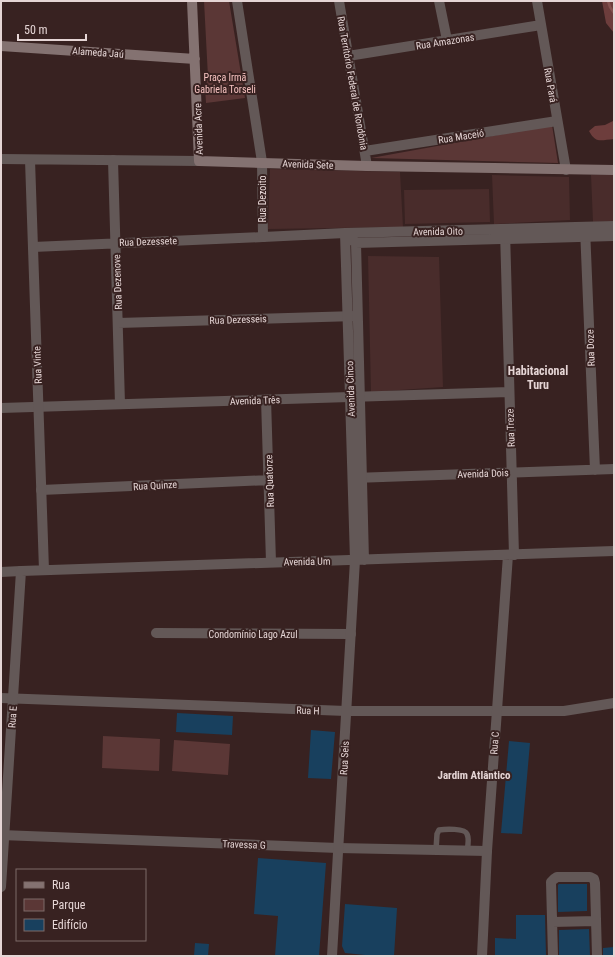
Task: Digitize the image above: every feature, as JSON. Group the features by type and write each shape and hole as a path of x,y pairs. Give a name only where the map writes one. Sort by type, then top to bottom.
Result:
{"main road":[{"name":"Avenida Acre","path":"192,1 199,160"},
{"name":"Alameda Jaú","path":"1,46 195,59"},
{"name":"Avenida Sete","path":"199,160 367,166 614,170"}],"street":[{"name":"Rua Dezoito","path":"237,1 262,162 262,237"},
{"name":"Rua Território Federal de Rondônia","path":"339,1 367,166"},
{"path":"439,1 447,40"},
{"name":"Rua Pará","path":"537,1 566,170"},
{"name":"Rua Amazonas","path":"348,56 541,25"},
{"name":"Rua Maceió","path":"364,151 557,120"},
{"name":"Avenida Sete","path":"1,159 199,160"},
{"name":"Rua Vinte","path":"30,160 44,570"},
{"name":"Rua Dezenove","path":"114,160 120,404"},
{"name":"Avenida Oito","path":"262,237 345,233 506,234 585,232 614,226"},
{"path":"585,232 614,236"},
{"name":"Rua Doze","path":"585,232 594,470"},
{"path":"345,233 356,243 506,234"},
{"name":"Avenida Cinco","path":"345,233 353,316"},
{"name":"Rua Treze","path":"506,234 512,472 511,555"},
{"name":"Rua Dezessete","path":"33,247 116,242 262,237"},
{"name":"Avenida Cinco","path":"356,243 353,316 359,560"},
{"name":"Rua Dezesseis","path":"118,323 353,316"},
{"name":"Avenida Três","path":"1,408 509,392"},
{"name":"Rua Quatorze","path":"266,400 271,562"},
{"name":"Avenida Dois","path":"357,478 614,469"},
{"name":"Rua Quinze","path":"41,490 268,480"},
{"name":"Avenida Um","path":"1,572 614,551"},
{"name":"Rua C","path":"482,956 487,851 497,711 511,555"},
{"name":"Rua Seis","path":"332,956 351,634 359,560"},
{"name":"Rua E","path":"1,887 3,835 21,571"},
{"name":"Condomínio Lago Azul","path":"156,633 351,634"},
{"name":"Rua H","path":"1,698 346,711 564,711 614,703"},
{"name":"Travessa G","path":"3,835 338,848 487,851"},
{"path":"553,956 551,882 557,877 590,877 594,879 597,956"},
{"path":"552,922 596,921"}],"lane":[{"path":"436,850 437,834 439,830 443,829 463,830 467,832 467,851"}],"shaded area":[{"path":"602,1 614,1 614,33 606,23"},
{"path":"613,121 614,139 597,140 589,131 595,126 605,125"},
{"path":"270,169 400,172 403,227 268,229"},
{"path":"492,175 569,177 570,220 494,224"},
{"path":"591,175 614,175 614,221 593,222"},
{"path":"489,189 490,222 405,224 404,190"},
{"path":"368,256 439,257 443,387 371,392"}],"green space":[{"name":"Praça Irmã Gabriela Torseli","path":"204,1 229,1 245,98 206,103 205,87 208,77"},
{"path":"552,125 558,163 371,158"},
{"path":"103,736 160,739 159,771 102,768"},
{"path":"174,740 230,744 228,775 172,771"}],"building":[{"path":"177,713 233,716 232,735 176,732"},
{"path":"311,730 335,732 331,779 308,778"},
{"path":"509,741 530,743 522,834 501,833"},
{"path":"258,858 326,863 319,956 275,956 278,916 254,914"},
{"path":"559,884 587,884 587,911 558,912"},
{"path":"345,904 397,908 394,956 345,953 342,946"},
{"path":"516,915 545,915 546,956 495,956 495,938 516,939"},
{"path":"589,929 590,956 559,956 559,930"},
{"path":"195,943 209,944 208,956 194,956"},
{"path":"614,947 614,956 603,956 603,948"}],"waterway":[{"path":"608,1 614,13"}],"district":[{"name":"Habitacional Turu","path":"538,378"},
{"name":"Jardim Atlântico","path":"474,775"}]}
